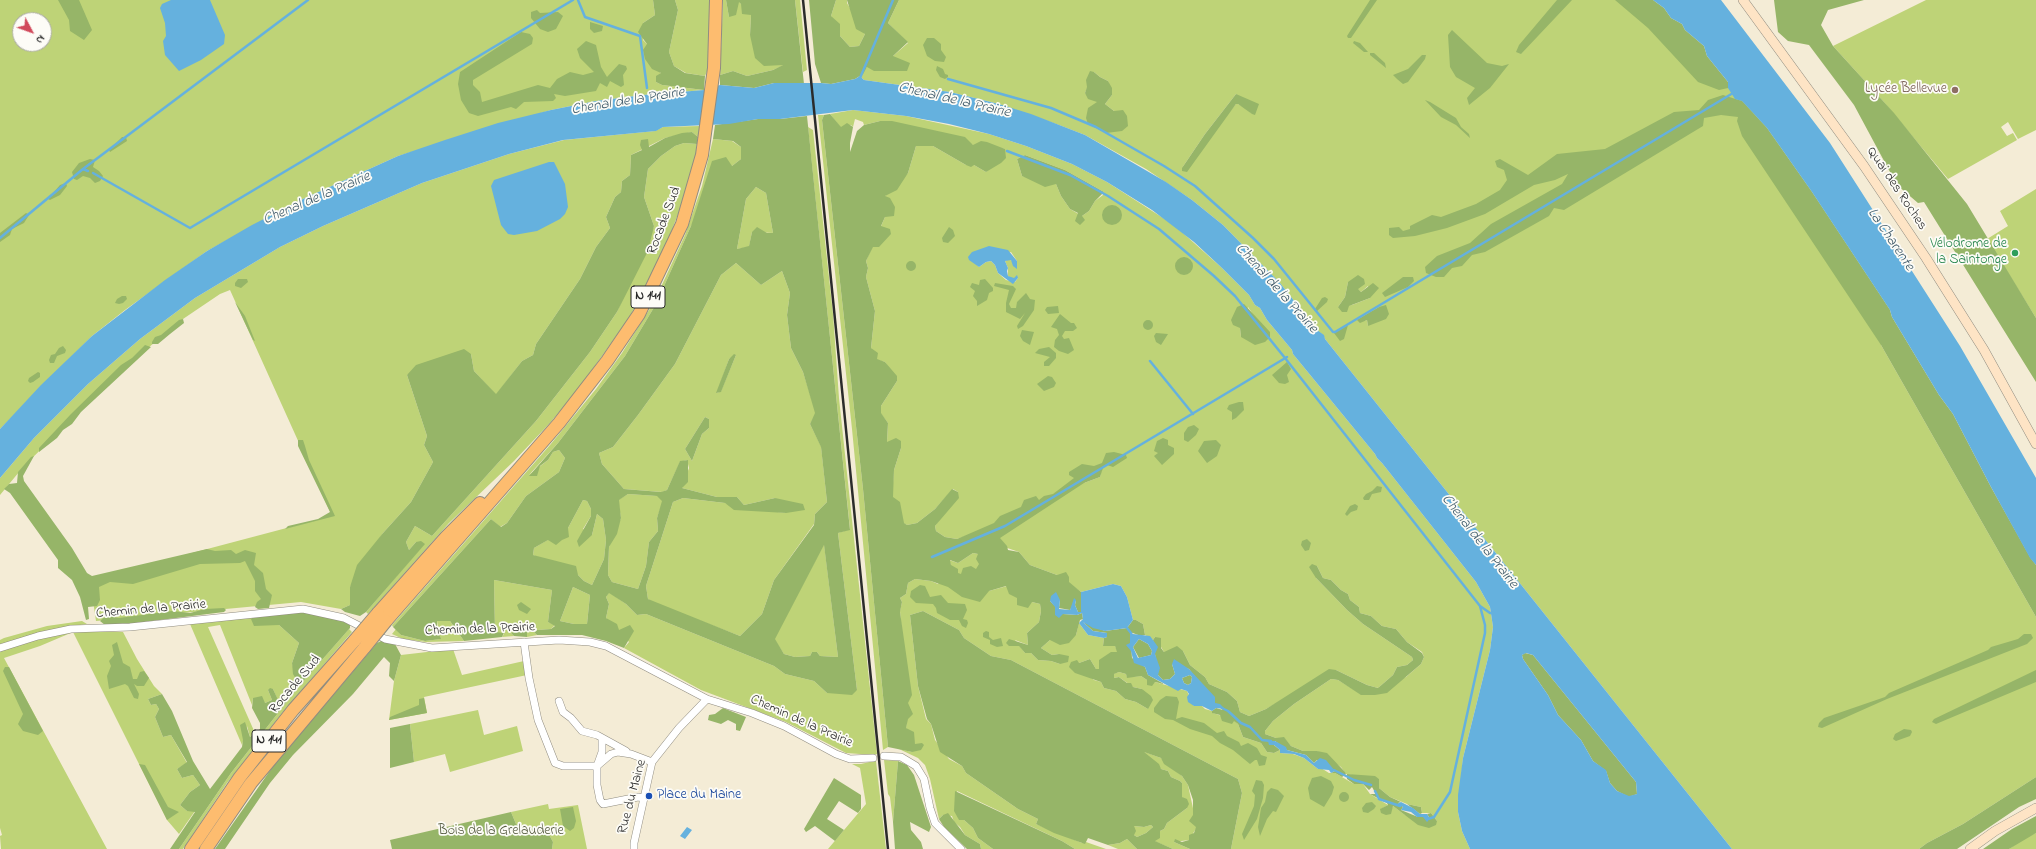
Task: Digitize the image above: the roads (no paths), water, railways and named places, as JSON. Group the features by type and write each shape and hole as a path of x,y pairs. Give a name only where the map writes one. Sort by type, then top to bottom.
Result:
{"highway":[{"name":"Rocade Sud","path":"191,849 250,765 293,710 355,640 382,617 559,423 607,361 643,307 682,224 702,154 714,68 716,0"},
{"name":"Rocade Sud","path":"206,849 251,783 365,647 382,617"}],"street":[{"name":"Quai des Roches","path":"1743,0 1868,172 1926,258 1984,350 2036,444"},
{"name":"Chemin de la Prairie","path":"0,648 38,636 71,629 130,627 303,609 344,618 385,639 432,648 559,640 590,642 606,646 707,699 752,713 782,726 843,757 860,759 873,758"},
{"path":"524,642 529,678 538,720 555,763 563,766 597,766 611,754 618,752 631,754"},
{"name":"Rue du Maine","path":"634,849 652,762 679,728 707,699"},
{"path":"559,701 563,712 571,718 582,731 602,738 631,754 652,762"},
{"path":"602,738 602,752 597,766 597,786 600,800 603,804 638,797 644,798"},
{"path":"884,756 901,757 916,766 924,779 930,808 936,823 961,849"},
{"path":"1970,849 1995,831 2036,808"}],"water":[{"path":"171,0 210,0 225,35 224,44 201,60 179,71 165,55 163,41 166,36 165,23 160,8 162,4"},
{"name":"La Charente","path":"1653,0 1721,0 1830,143 1960,346 2036,478 2036,565 2030,558 1953,414 1939,395 1892,317 1890,310 1812,192 1767,128 1742,101 1735,99 1728,88 1728,82 1707,56 1704,46 1685,30 1682,24 1671,18 1664,8"},
{"name":"Chenal de la Prairie","path":"860,76 864,80 950,92 999,104 1031,114 1085,135 1166,182 1192,200 1223,225 1280,283 1317,330 1324,335 1325,339 1732,849 1470,849 1462,831 1458,812 1458,795 1463,758 1490,650 1493,627 1490,607 1476,582 1375,454 1293,354 1292,350 1267,320 1260,308 1255,305 1249,295 1222,268 1194,242 1152,210 1107,182 1072,164 1026,146 989,134 949,124 906,116 853,110 780,119 758,119 729,124 663,127 656,131 563,140 509,154 422,183 323,226 280,247 195,298 140,339 88,384 34,438 0,478 0,429 41,385 92,336 165,280 207,251 252,225 303,199 398,156 498,123 551,110 596,101 643,95 704,90 720,85 754,88 774,83 831,84 855,79","holes":["1526,653 1533,655 1636,782 1637,794 1629,796 1617,791 1610,783 1606,770 1593,761 1581,740 1558,715 1548,695 1523,659 1522,655"]},
{"path":"549,162 554,162 565,184 568,207 565,214 560,219 537,231 514,235 508,234 501,225 491,186 494,180"},
{"path":"989,246 1008,250 1017,261 1017,269 1013,266 1011,260 1005,261 1008,268 1008,276 1014,278 1017,275 1018,278 1013,284 998,273 995,265 991,261 986,262 979,267 969,260 968,257 972,252"},
{"path":"1113,584 1121,586 1127,597 1133,620 1127,628 1105,631 1093,628 1083,622 1093,631 1107,633 1107,637 1104,638 1088,635 1079,623 1083,619 1082,613 1077,615 1063,614 1059,618 1055,615 1055,607 1050,601 1051,596 1056,592 1060,600 1059,609 1070,610 1074,598 1076,600 1075,605 1078,612 1081,612 1081,592"},
{"path":"1130,631 1133,634 1150,636 1158,647 1155,654 1160,668 1158,675 1163,680 1170,679 1175,674 1172,664 1174,659 1189,669 1215,697 1215,703 1220,704 1225,709 1216,708 1212,711 1202,706 1194,706 1188,702 1187,697 1189,694 1187,691 1181,689 1178,691 1148,675 1145,667 1134,663 1131,651 1126,645 1130,643","holes":["1139,639 1148,644 1152,651 1151,655 1138,658 1133,647","1190,675 1192,677 1191,683 1188,685 1184,683 1182,678"]},
{"path":"1268,741 1275,741 1286,747 1287,750 1306,755 1314,763 1320,758 1326,760 1335,771 1331,773 1329,770 1318,769 1304,758 1294,754 1280,753 1280,750 1274,745 1269,745"},
{"path":"1401,802 1413,808 1420,814 1427,814 1429,817 1428,821 1427,822 1423,817 1417,817 1411,812 1401,810 1403,807 1397,804"},
{"path":"687,827 692,830 685,839 680,836"}],"waterway":[{"path":"0,238 83,169 308,0"},
{"path":"93,173 190,228 573,0"},
{"name":"Chenal de la Prairie","path":"578,0 585,17 640,36 647,88"},
{"path":"860,78 893,0"},
{"name":"Chenal de la Prairie","path":"948,79 1051,108 1096,127 1164,166 1195,186 1274,259 1333,332 1733,93"},
{"path":"1007,151 1070,175 1108,196 1159,229 1214,276 1235,296 1285,358 1480,606 1490,613 1493,613"},
{"path":"83,169 88,171"},
{"path":"932,557 1005,526 1287,357"},
{"path":"1150,361 1193,414"},
{"path":"1428,819 1434,817 1450,792 1485,633 1485,625 1480,606"},
{"path":"1127,628 1131,633"},
{"path":"1222,708 1228,711 1241,723 1250,727 1262,740 1271,741"},
{"path":"1334,770 1354,780 1371,785"},
{"path":"1375,791 1379,799 1400,806"}],"railway":[{"path":"803,0 888,849"}],"place":[{"name":"Lycée Bellevue","path":"1955,90"},
{"name":"Vélodrome de la Saintonge","path":"2015,253"},
{"name":"Place du Maine","path":"649,796"}],"park label":[{"name":"Bois de la Grelauderie","path":"501,832"}]}
